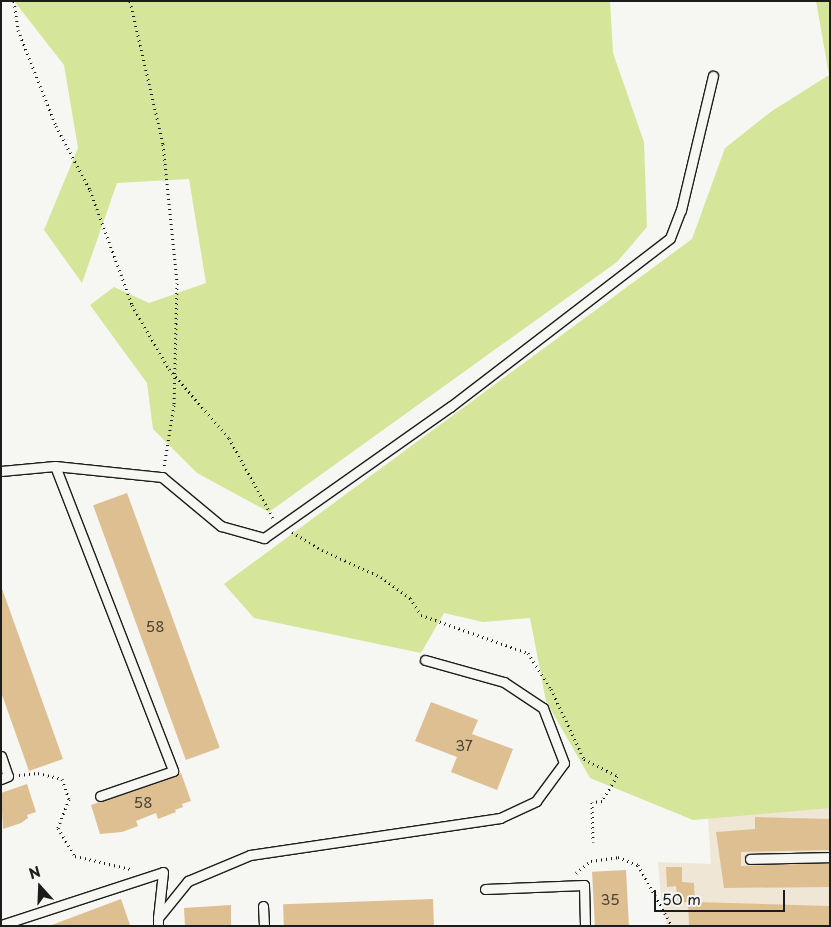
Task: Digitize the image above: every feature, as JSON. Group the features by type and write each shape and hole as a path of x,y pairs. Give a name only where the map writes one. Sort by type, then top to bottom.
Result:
{"lane":[{"path":"1,471 55,466 162,477 221,526 264,538 450,407 670,238 681,210 713,76"},
{"path":"55,466 173,771 100,796"},
{"path":"158,922 188,881 250,855 500,818 536,801 564,763 543,708 504,682 425,660"},
{"path":"1,756 5,778"},
{"path":"750,859 830,857"},
{"path":"1,925 163,872 158,922"},
{"path":"485,889 584,885 585,926"},
{"path":"263,906 264,926"}],"path":[{"path":"14,1 18,30 56,126 90,190 132,305 175,376 192,400 213,416 229,438 271,516 281,526 322,550 381,576 410,598 421,615 528,653 551,689 584,759 617,776 602,801 592,802 593,842"},
{"path":"130,1 163,144 177,283 175,376 162,477"},
{"path":"5,778 38,773 62,779 69,799 58,828 76,856 139,870"},
{"path":"572,885 577,869 591,861 618,857 638,865 672,926"}],"shaded area":[{"path":"830,793 830,926 667,926 661,899 658,862 711,864 708,817"}],"green space":[{"path":"14,1 610,1 613,53 644,142 647,227 617,262 269,512 197,473 153,429 147,383 90,305 114,287 149,303 206,283 189,179 117,183 82,283 44,230 78,148 64,65"},
{"path":"816,1 830,1 830,808 693,820 590,778 546,701 530,618 483,622 444,613 421,653 254,618 224,584 692,239 725,148 772,111 829,75"}],"building":[{"path":"127,493 220,748 186,760 93,505"},
{"path":"1,586 63,759 29,771 1,692"},
{"path":"431,702 478,720 472,734 513,749 497,790 451,772 457,757 415,741"},
{"path":"181,773 191,801 182,804 183,807 175,810 176,812 158,819 156,813 136,821 138,826 122,832 100,834 91,805"},
{"path":"27,784 36,812 27,815 28,818 21,823 3,829 1,793"},
{"path":"755,817 830,819 830,850 741,852 741,866 830,863 830,887 724,888 716,832 755,829"},
{"path":"666,867 682,867 682,882 694,883 695,902 830,906 830,925 689,926 688,902 678,903 676,886 667,887"},
{"path":"626,870 629,926 595,926 592,872"},
{"path":"121,899 130,925 49,926"},
{"path":"433,899 434,926 284,926 283,904"},
{"path":"231,905 231,926 185,926 184,908"}]}
